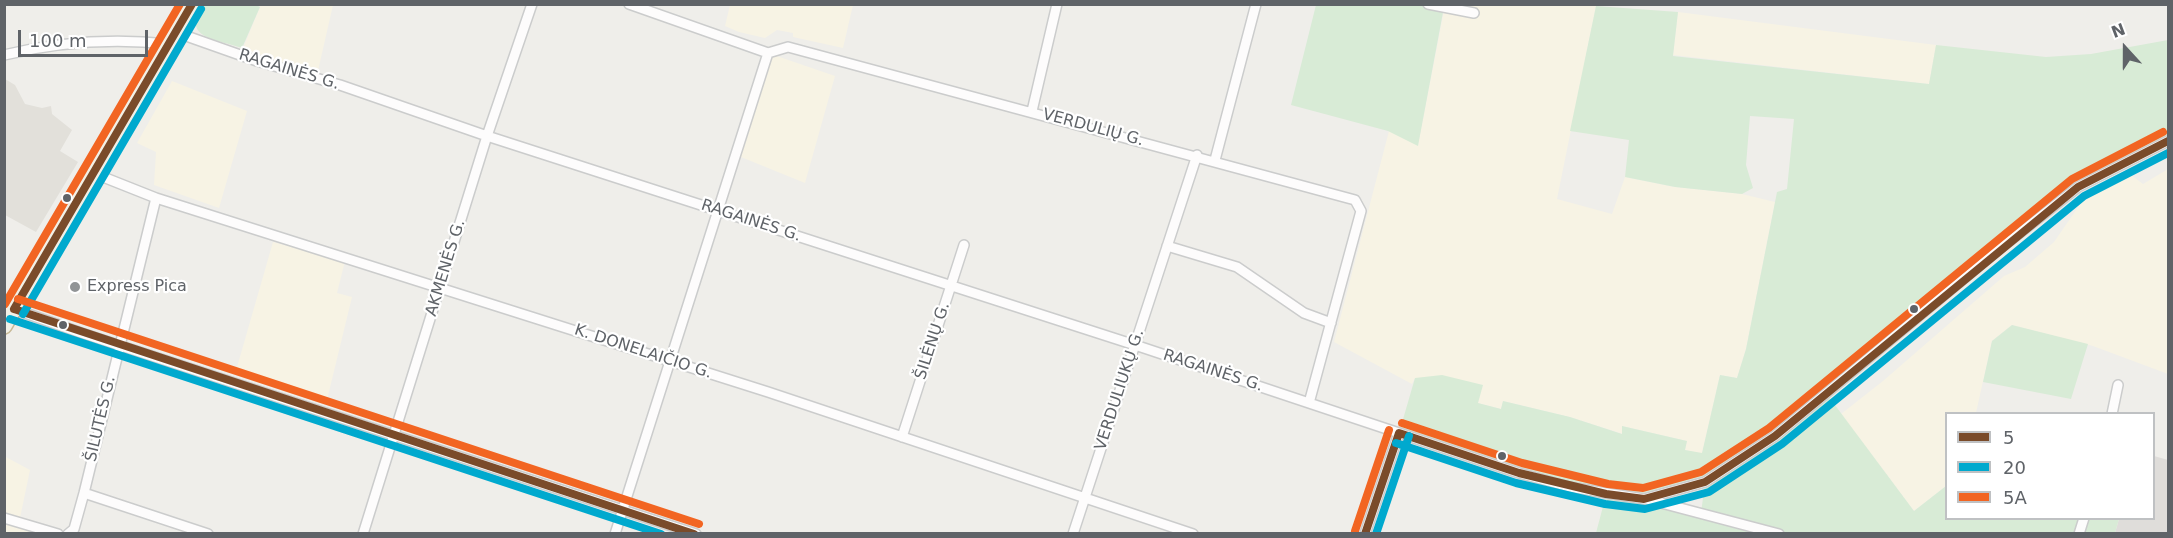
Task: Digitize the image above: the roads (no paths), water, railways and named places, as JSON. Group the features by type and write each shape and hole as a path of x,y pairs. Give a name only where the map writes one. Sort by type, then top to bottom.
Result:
{"highway":[{"path":"4,326 192,4"}],"street":[{"name":"AKMENĖS G.","path":"363,534 396,435 440,286 532,4"},
{"path":"1032,111 1057,4"},
{"path":"1215,160 1256,4"},
{"path":"1428,4 1474,13"},
{"name":"VERDULIŲ G.","path":"634,5 768,53 788,47 1197,155 1355,200 1359,203 1361,211 1309,403"},
{"name":"RAGAINĖS G.","path":"4,55 44,46 172,38 719,210 1569,488 1644,499 1705,483 1775,436 2002,246 2078,187 2169,141"},
{"path":"615,534 768,53"},
{"name":"VERDULIUKŲ G.","path":"1073,534 1197,155"},
{"name":"K. DONELAIČIO G.","path":"93,173 156,198 670,360 1193,534"},
{"name":"ŠILUTĖS G.","path":"68,534 74,529 84,493 118,345 156,198"},
{"name":"ŠILĖNŲ G.","path":"902,437 964,245"},
{"path":"1167,246 1247,272 1304,313 1331,323"},
{"path":"14,309 696,534"},
{"path":"2112,412 2118,385"},
{"path":"1365,534 1399,433"},
{"path":"84,493 208,534"},
{"path":"1644,499 1779,534"},
{"path":"4,518 58,534"}],"place":[{"name":"Express Pica","path":"75,287"}]}
